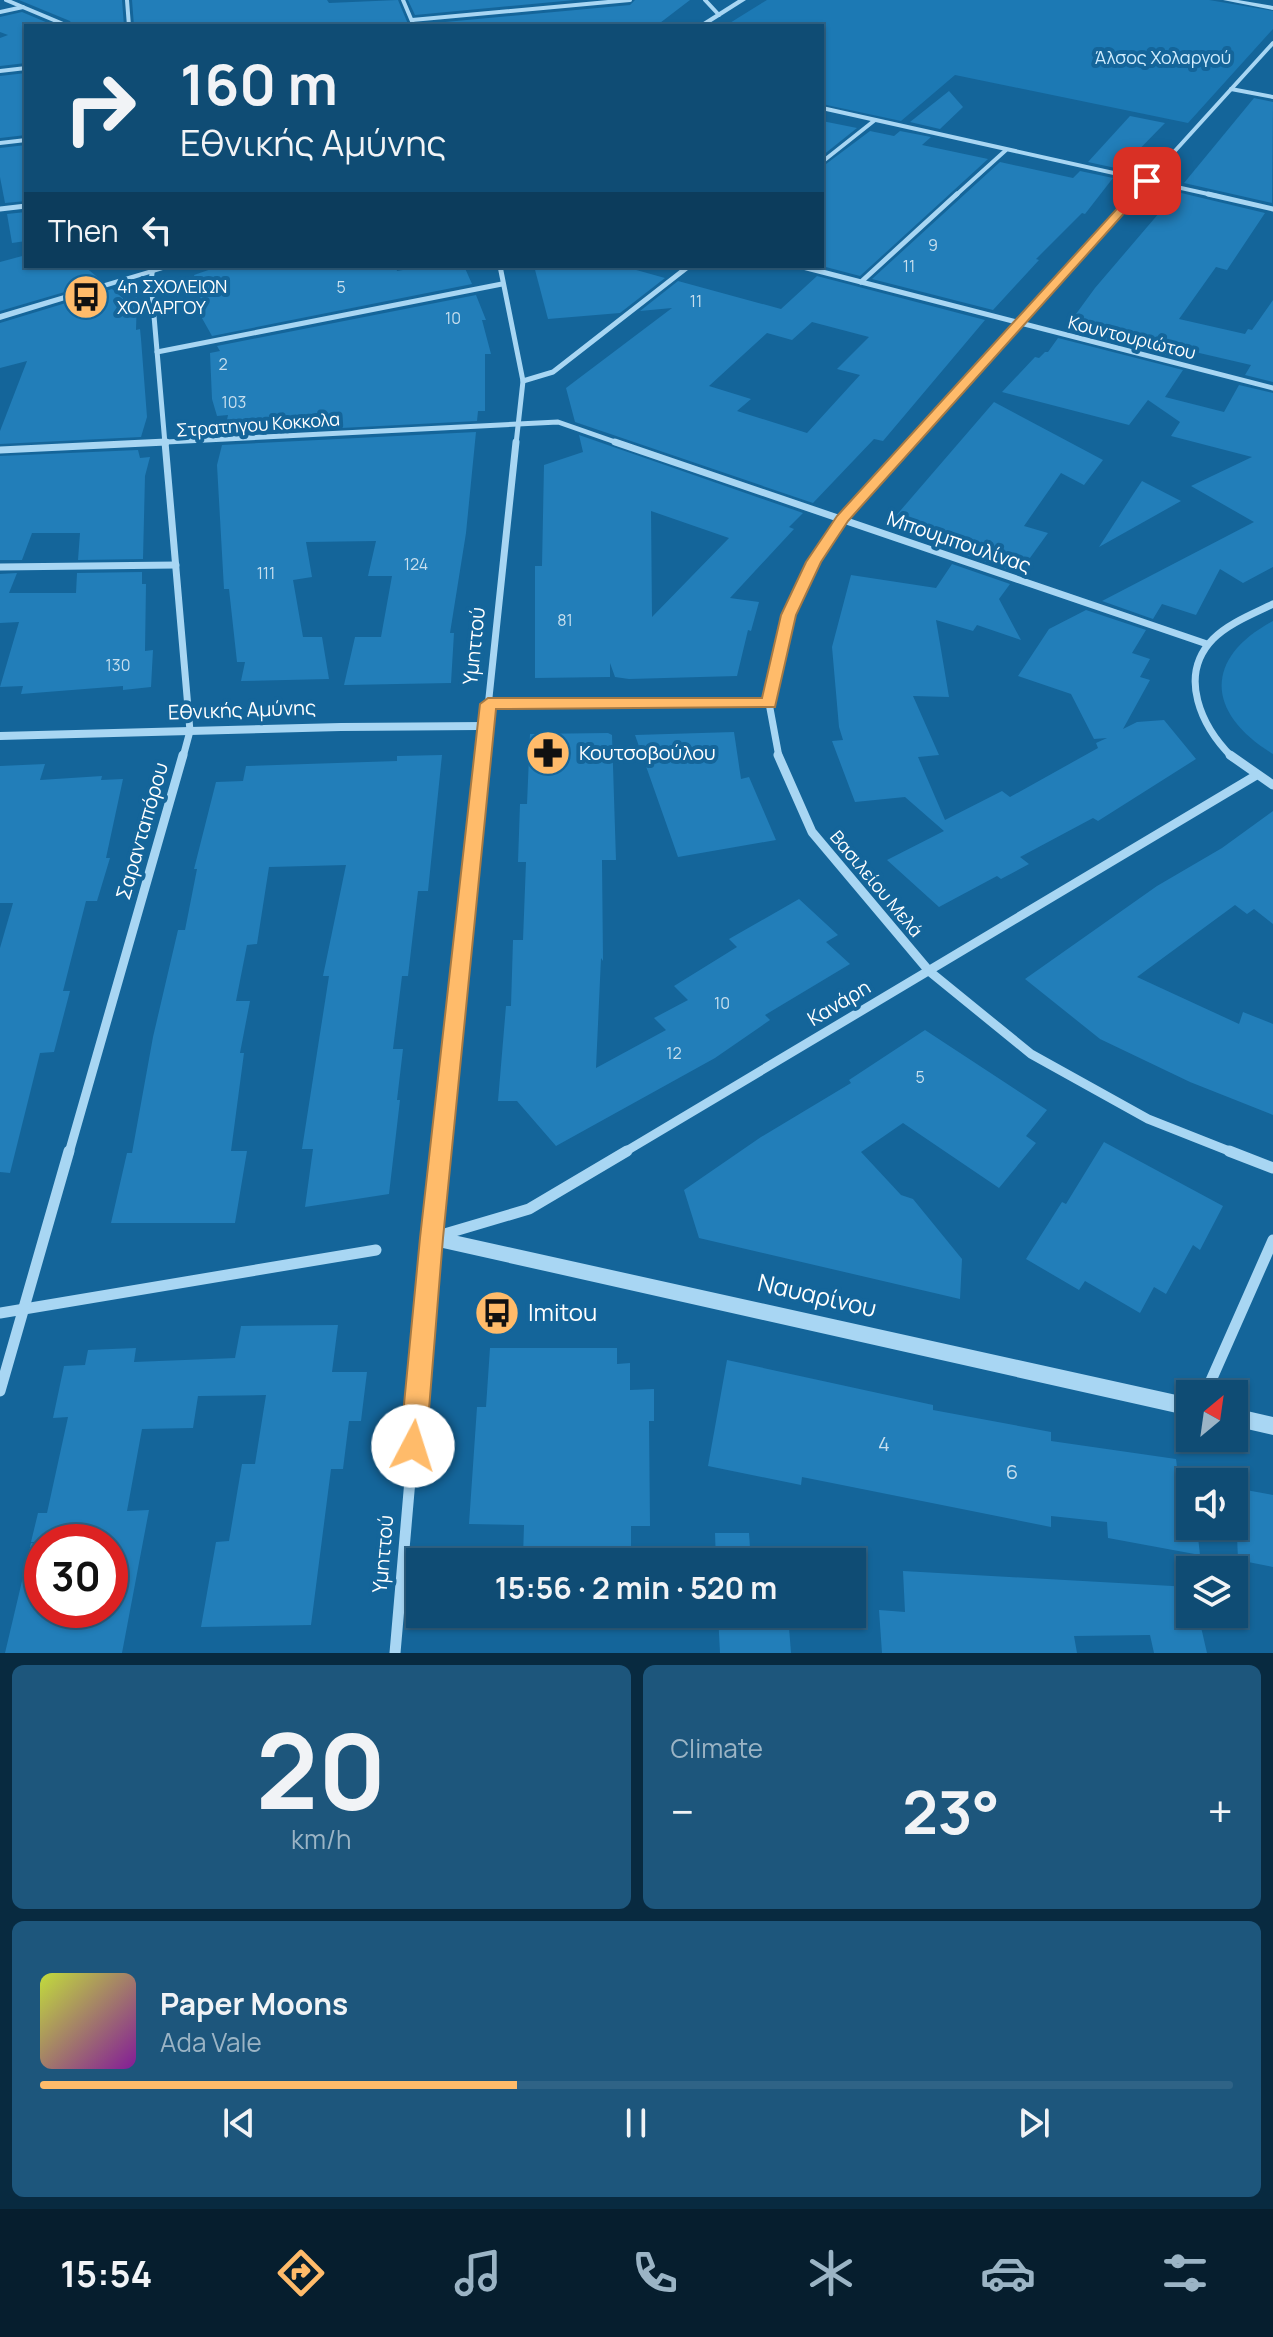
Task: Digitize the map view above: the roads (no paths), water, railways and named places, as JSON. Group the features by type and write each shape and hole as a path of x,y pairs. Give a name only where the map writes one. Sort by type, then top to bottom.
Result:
{"street":[{"path":"6,0 63,24"},
{"path":"127,0 129,24"},
{"path":"403,0 413,24"},
{"path":"412,20 630,0"},
{"path":"705,0 719,15"},
{"path":"703,24 743,0"},
{"path":"1226,0 1273,8"},
{"path":"0,12 23,7"},
{"name":"Βασιλείου Μελά","path":"1273,43 842,519 813,562 788,615 769,703 780,763 812,832 929,971 1031,1054 1148,1119 1273,1168"},
{"path":"0,71 24,68"},
{"path":"1231,89 1273,97"},
{"path":"824,108 1273,209"},
{"path":"824,160 875,120"},
{"path":"0,143 24,140"},
{"path":"861,282 1006,150"},
{"path":"0,209 24,206"},
{"path":"0,317 157,268"},
{"name":"Σαρανταπόρου","path":"0,1391 190,731 151,281 157,268"},
{"name":"Υμηττού","path":"395,1653 431,1238 523,381 500,268"},
{"path":"523,381 553,372 686,268"},
{"name":"Κουντουριώτου","path":"807,268 1273,388"},
{"path":"157,352 502,284"},
{"name":"Μπουμπουλίνας","path":"517,422 558,422 1207,644"},
{"name":"Στρατηγου Κοκκολα","path":"0,450 165,444 517,422"},
{"path":"0,567 176,565"},
{"path":"1273,604 1207,644 1198,663 1196,694 1200,715 1218,743 1255,776 1273,785"},
{"path":"488,704 769,703"},
{"name":"Εθνικής Αμύνης","path":"0,736 486,726"},
{"name":"Κανάρη","path":"431,1238 529,1209 1255,776"},
{"name":"Ναυαρίνου","path":"431,1238 1176,1404"},
{"path":"1211,1380 1273,1240"},
{"path":"0,1313 376,1250"},
{"path":"1248,1420 1273,1426"}],"place":[{"name":"4η ΣΧΟΛΕΙΩΝ ΧΟΛΑΡΓΟΥ","path":"86,297"},
{"name":"Κουτσοβούλου","path":"548,753"},
{"name":"Imitou","path":"497,1313"}],"park label":[{"name":"Άλσος Χολαργού","path":"1163,58"}]}
